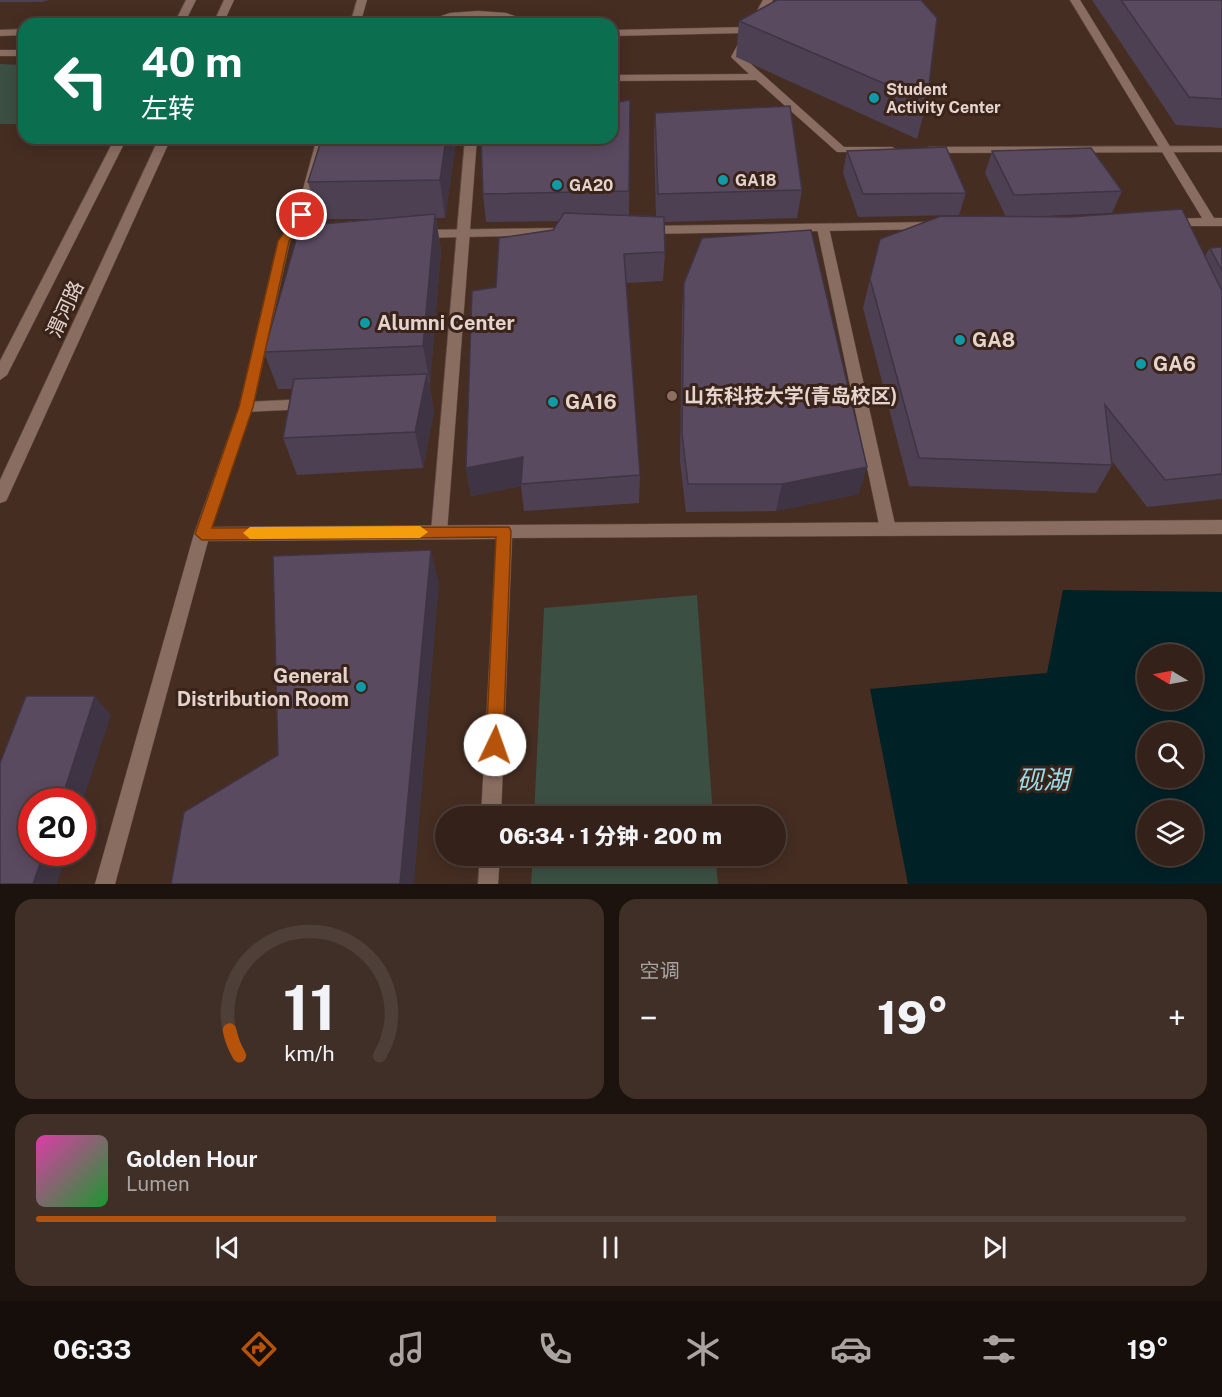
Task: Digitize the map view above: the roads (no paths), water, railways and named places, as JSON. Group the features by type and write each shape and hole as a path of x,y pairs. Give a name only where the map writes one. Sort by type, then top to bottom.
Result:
{"street":[{"path":"182,18 191,0"},
{"path":"221,18 229,0"},
{"path":"357,18 362,0"},
{"path":"485,13 489,0"},
{"path":"768,0 736,57 841,150 1222,149"},
{"path":"1076,0 1165,149 1216,222"},
{"path":"444,18 458,14 485,13 516,18"},
{"path":"618,33 751,30"},
{"path":"0,33 18,32"},
{"path":"0,53 18,53"},
{"path":"618,78 759,77"},
{"name":"渭河路","path":"0,375 118,144"},
{"name":"渭河路","path":"0,497 162,144"},
{"path":"105,884 202,534 246,407 284,241 302,215 321,144"},
{"path":"439,532 471,144"},
{"path":"302,215 321,237 333,237"},
{"path":"1151,223 1216,222"},
{"path":"628,231 953,226"},
{"path":"823,228 888,529"},
{"path":"405,235 570,231"},
{"path":"246,407 326,403"},
{"path":"202,534 1222,527"},
{"path":"491,806 504,531"},
{"path":"488,884 489,866"}],"water":[{"name":"砚湖","path":"1063,590 1222,592 1222,884 908,884 870,689 1047,673"}],"place":[{"name":"Student Activity Center","path":"874,98"},
{"name":"GA18","path":"723,180"},
{"name":"GA20","path":"557,185"},
{"name":"Alumni Center","path":"365,323"},
{"name":"GA8","path":"960,340"},
{"name":"GA6","path":"1141,364"},
{"name":"山东科技大学(青岛校区)","path":"672,396"},
{"name":"GA16","path":"553,402"},
{"name":"General Distribution Room","path":"361,687"}]}
